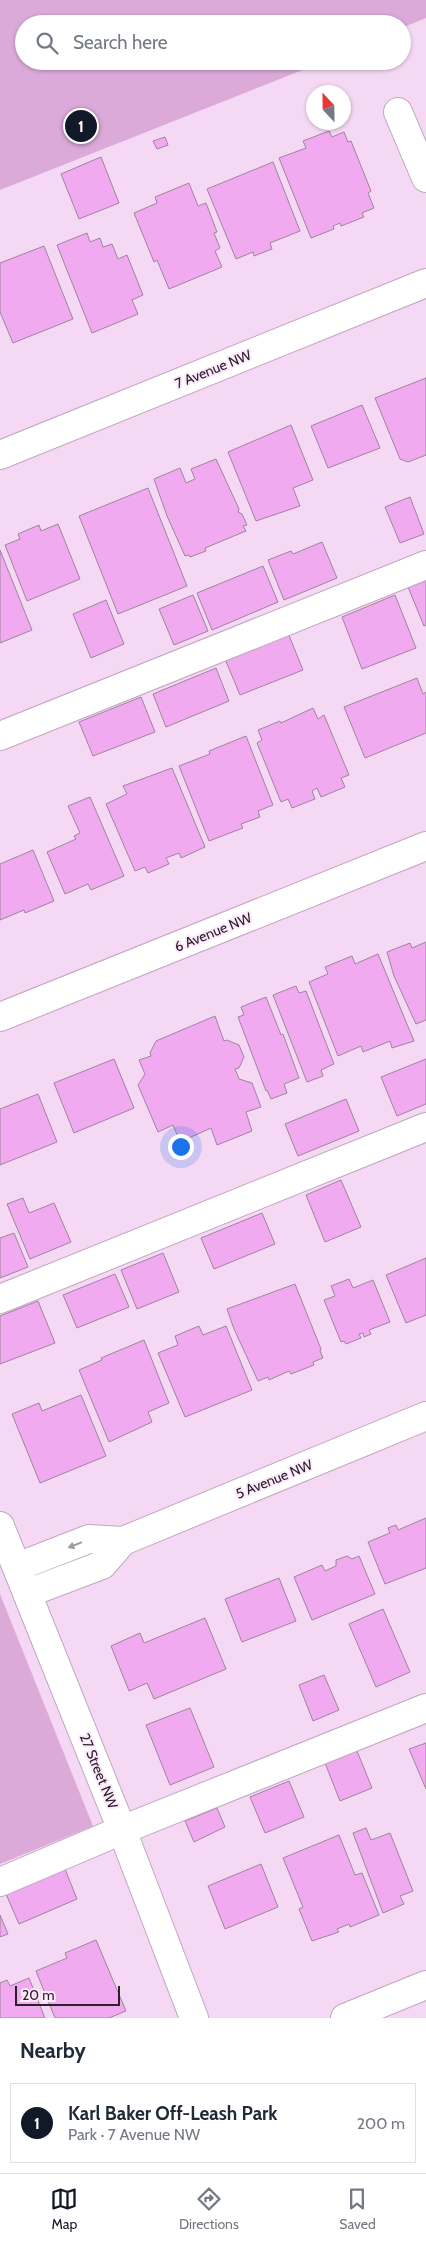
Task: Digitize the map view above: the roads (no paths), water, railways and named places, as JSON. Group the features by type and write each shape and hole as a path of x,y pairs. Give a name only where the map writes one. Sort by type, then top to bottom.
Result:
{"street":[{"path":"398,112 426,178"},
{"name":"7 Avenue NW","path":"0,455 426,283"},
{"path":"0,736 426,565"},
{"name":"6 Avenue NW","path":"0,1017 426,846"},
{"path":"0,1299 426,1127"},
{"name":"5 Avenue NW","path":"17,1567 89,1539 123,1541 426,1416"},
{"name":"27 Street NW","path":"0,1526 122,1830 194,2018"},
{"name":"5 Avenue NW","path":"28,1593 102,1565 123,1541"},
{"path":"0,1882 122,1830 426,1708"},
{"path":"345,2018 426,1985"}],"place":[{"name":"Karl Baker Off-Leash Park","path":"81,126"}]}
